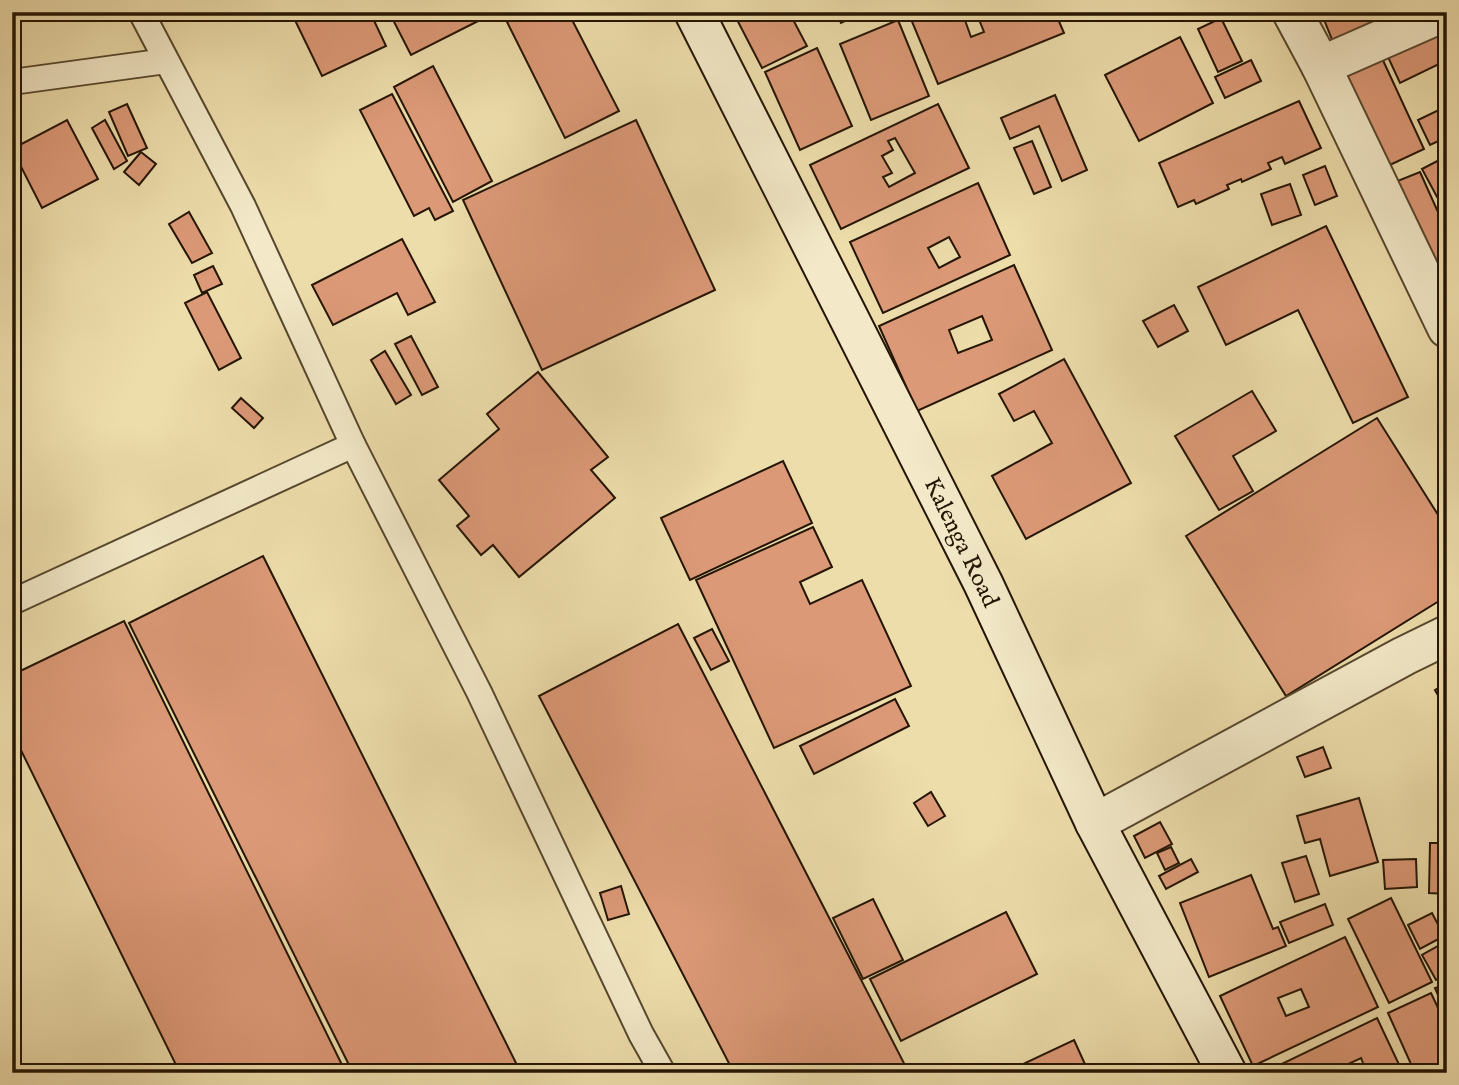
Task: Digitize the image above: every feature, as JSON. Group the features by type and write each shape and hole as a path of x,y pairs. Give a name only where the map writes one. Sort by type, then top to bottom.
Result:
{"main road":[{"name":"Kalenga Road","path":"694,12 983,583 1095,823 1219,1070"},
{"path":"1292,12 1321,66 1447,328"},
{"path":"1321,66 1444,12"},
{"path":"1095,823 1447,635"}],"lane":[{"path":"141,12 243,206 353,445 479,692 641,1034 663,1073"},
{"path":"12,82 166,61"},
{"path":"12,602 353,445"}],"building":[{"path":"291,12 370,12 386,46 322,76"},
{"path":"389,12 496,12 411,55"},
{"path":"526,12 568,12 619,111 565,138 507,22"},
{"path":"733,12 789,12 807,46 762,68"},
{"path":"836,12 863,12 841,23"},
{"path":"908,12 962,12 971,37 984,32 976,12 1055,12 1064,33 938,84"},
{"path":"1321,12 1378,12 1382,22 1333,42"},
{"path":"1221,18 1242,61 1218,72 1198,29"},
{"path":"898,20 929,96 871,120 840,44"},
{"path":"1447,29 1447,65 1445,61 1400,83 1388,57"},
{"path":"1180,37 1213,103 1139,141 1105,75"},
{"path":"817,48 852,126 800,150 765,72"},
{"path":"1381,56 1424,149 1375,172 1331,80"},
{"path":"1251,60 1261,81 1225,98 1215,77"},
{"path":"433,66 492,181 453,202 394,87"},
{"path":"392,94 453,211 435,220 429,208 414,216 360,110"},
{"path":"1055,95 1087,170 1062,181 1039,126 1010,139 1001,118"},
{"path":"1299,101 1321,148 1285,164 1282,157 1268,163 1271,169 1242,182 1241,179 1227,185 1229,189 1196,204 1194,200 1178,207 1159,163"},
{"path":"127,104 147,148 128,156 109,112"},
{"path":"938,104 969,168 841,229 810,165","holes":["895,138 915,173 889,187 883,177 892,173 882,156 893,150 888,141"]},
{"path":"1447,106 1447,137 1430,145 1418,120"},
{"path":"67,120 98,179 42,208 12,149"},
{"path":"105,120 127,161 114,169 92,128"},
{"path":"636,120 715,290 542,370 463,200"},
{"path":"1032,141 1051,187 1034,194 1014,148"},
{"path":"141,152 156,164 139,185 124,172"},
{"path":"1447,156 1447,192 1437,197 1422,169"},
{"path":"1325,166 1337,196 1315,205 1303,175"},
{"path":"1420,172 1447,232 1447,257 1426,265 1390,184"},
{"path":"978,183 1010,255 883,313 850,242","holes":["949,237 960,257 939,268 928,248"]},
{"path":"1290,184 1301,215 1272,225 1261,194"},
{"path":"189,212 212,253 192,263 169,224"},
{"path":"1326,226 1408,397 1353,423 1298,310 1226,345 1198,287"},
{"path":"402,239 435,302 408,315 397,293 333,325 312,285"},
{"path":"1014,265 1052,350 917,411 879,326","holes":["982,316 992,340 958,353 949,330"]},
{"path":"213,266 222,284 202,293 194,275"},
{"path":"207,292 241,358 219,370 185,303"},
{"path":"1174,305 1188,331 1158,347 1143,321"},
{"path":"411,336 438,387 422,395 395,344"},
{"path":"385,351 411,395 396,404 371,360"},
{"path":"1064,359 1131,483 1026,539 992,476 1052,443 1034,411 1014,421 999,394"},
{"path":"538,372 608,457 591,470 615,498 519,577 493,545 481,555 457,526 469,516 439,480 499,429 487,414"},
{"path":"1252,391 1276,431 1233,456 1253,491 1219,510 1175,436"},
{"path":"241,398 263,418 254,428 232,408"},
{"path":"1377,418 1447,529 1447,596 1286,696 1186,536"},
{"path":"783,461 812,523 690,580 661,518"},
{"path":"813,527 832,567 800,582 810,604 862,580 911,686 774,748 696,580"},
{"path":"263,556 521,1073 353,1073 129,623"},
{"path":"124,621 346,1073 180,1073 12,732 12,675"},
{"path":"678,624 909,1073 734,1073 539,696"},
{"path":"712,629 729,661 711,670 694,638"},
{"path":"1447,683 1447,711 1435,690"},
{"path":"895,699 909,726 814,774 800,746"},
{"path":"1323,747 1331,768 1305,777 1297,757"},
{"path":"931,792 945,816 928,826 914,803"},
{"path":"1359,798 1378,862 1330,876 1320,839 1305,843 1297,816"},
{"path":"1160,822 1172,844 1145,858 1134,836"},
{"path":"1430,843 1447,843 1447,894 1429,893"},
{"path":"1171,847 1179,863 1165,870 1157,853"},
{"path":"1306,856 1319,894 1295,902 1282,863"},
{"path":"1191,859 1198,872 1166,889 1159,876"},
{"path":"1416,859 1417,887 1385,889 1383,860"},
{"path":"1251,875 1273,929 1278,927 1286,946 1209,977 1180,903"},
{"path":"621,886 629,914 608,920 600,893"},
{"path":"1391,898 1432,982 1389,1003 1348,919"},
{"path":"873,899 903,960 863,979 833,918"},
{"path":"1325,904 1333,925 1289,943 1280,922"},
{"path":"1006,912 1037,974 901,1041 870,979"},
{"path":"1432,913 1444,936 1420,949 1408,925"},
{"path":"1345,937 1378,1007 1253,1066 1220,996","holes":["1301,989 1309,1007 1286,1016 1278,998"]},
{"path":"1445,942 1447,974 1436,980 1422,955"},
{"path":"1447,984 1447,1016 1435,988"},
{"path":"1431,993 1447,1027 1447,1073 1415,1073 1388,1013"},
{"path":"1377,1018 1403,1073 1367,1073 1361,1058 1329,1073 1263,1073"},
{"path":"1074,1040 1089,1073 1004,1073"}]}
